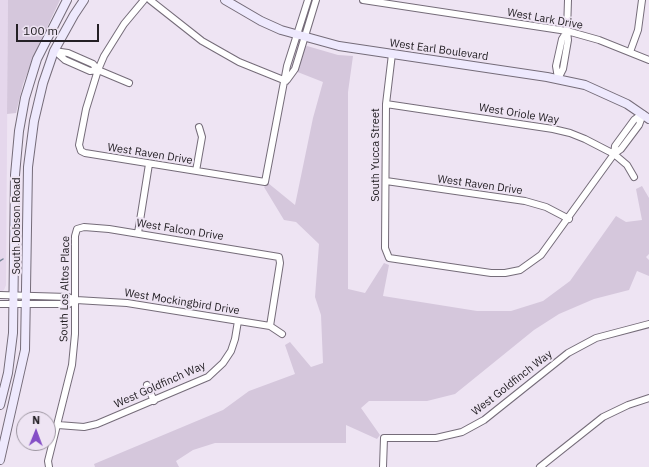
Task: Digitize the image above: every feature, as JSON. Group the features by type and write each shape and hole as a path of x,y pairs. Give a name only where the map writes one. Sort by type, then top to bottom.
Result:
{"main road":[{"name":"South Dobson Road","path":"0,405 10,358 14,300 15,174 19,131 28,86 37,59 67,0"},
{"name":"South Dobson Road","path":"0,460 23,362 27,300 28,185 31,137 41,89 54,51 84,0"},
{"name":"West Earl Boulevard","path":"225,0 260,21 301,37 339,46 558,79 585,85 627,104 646,116"}],"street":[{"path":"98,70 104,56 124,24 144,0"},
{"path":"150,0 202,41 239,62 286,81 294,69 308,0"},
{"path":"301,37 316,0"},
{"name":"West Lark Drive","path":"363,0 421,5 567,31 599,40 649,60"},
{"path":"558,79 556,66 562,39 567,31 568,0"},
{"path":"630,52 638,30 642,0"},
{"path":"54,51 68,53 93,64 98,70 129,83"},
{"name":"South Yucca Street","path":"392,54 386,104 385,248 387,256 492,274 520,270 541,256 568,219"},
{"name":"West Raven Drive","path":"98,70 86,109 79,145 81,151 85,153 149,164 264,182 286,81"},
{"name":"West Oriole Way","path":"386,104 553,129 585,139 614,154 627,165 634,177"},
{"path":"568,219 614,154 615,146 634,120 646,116"},
{"path":"196,171 202,137 199,127"},
{"path":"138,233 149,164"},
{"name":"West Raven Drive","path":"386,181 525,201 546,207 568,219"},
{"name":"West Falcon Drive","path":"77,229 84,227 138,233 279,257 280,263 270,326"},
{"name":"South Los Altos Place","path":"49,467 48,461 72,365 76,300 74,236 77,229"},
{"name":"West Mockingbird Drive","path":"0,295 14,300"},
{"name":"West Mockingbird Drive","path":"0,304 14,300 69,304 76,300 128,303 270,326 282,334"},
{"name":"West Goldfinch Way","path":"58,425 84,427 97,424 201,381 217,370 231,351 238,321"},
{"name":"West Goldfinch Way","path":"383,467 384,438 436,438 462,432 484,420 568,353 596,338 649,324"},
{"path":"147,385 154,401"},
{"path":"540,467 603,417 628,405 649,398"}],"shaded area":[{"path":"0,0 8,0 6,285 4,290 0,292"},
{"path":"8,0 60,0 39,44 23,84 16,113 7,114"},
{"path":"307,46 338,55 353,56 348,92 348,289 365,293 384,263 389,265 383,296 477,311 511,311 543,301 570,281 616,216 626,222 642,220 636,189 642,186 649,198 649,254 646,257 649,260 649,276 637,271 629,290 594,299 559,314 534,330 455,394 427,401 369,401 361,408 380,435 377,439 346,425 346,443 215,443 193,450 176,461 179,467 95,467 94,464 223,410 249,391 295,374 285,345 290,342 311,367 323,363 321,315 315,297 319,244 296,222 284,220 264,187 268,183 295,205 313,118 323,82 295,71 303,48"}]}
